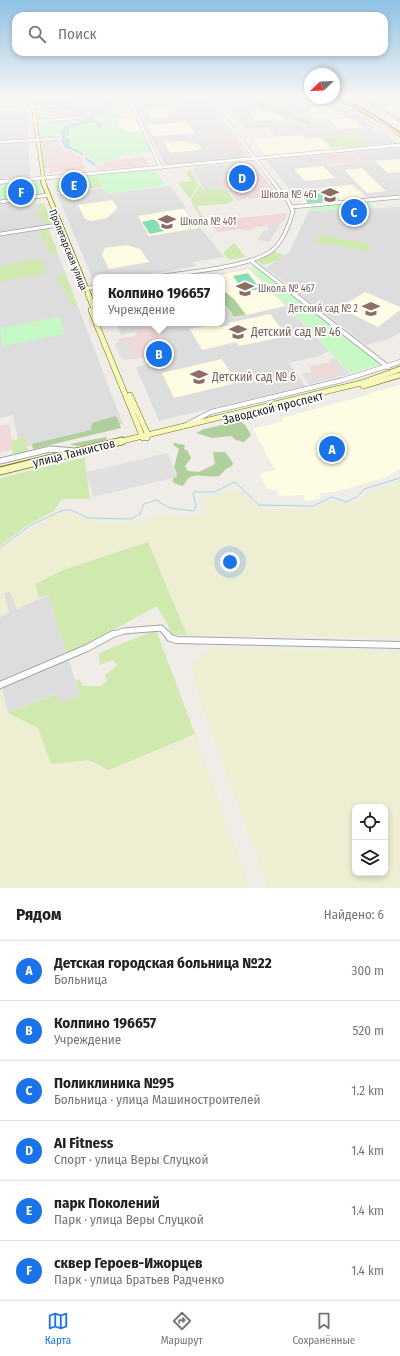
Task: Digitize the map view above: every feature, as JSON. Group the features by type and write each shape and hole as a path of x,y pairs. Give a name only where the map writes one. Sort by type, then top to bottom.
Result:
{"main road":[{"name":"Пролетарская улица","path":"38,140 42,178 47,195 58,225 93,306"},
{"name":"Пролетарская улица","path":"47,195 85,289 93,313"},
{"name":"Пролетарская улица","path":"98,326 145,437"},
{"path":"101,326 145,437"},
{"name":"Заводской проспект","path":"145,437 283,404 361,383 400,369"},
{"name":"Заводской проспект","path":"145,437 185,426 373,384 400,375"},
{"name":"улица Танкистов","path":"0,473 80,451 145,437"},
{"name":"улица Танкистов","path":"9,470 145,437"}],"street":[{"path":"148,138 161,167"},
{"path":"171,274 250,260 273,250 292,214 292,207 239,138"},
{"path":"0,142 54,139"},
{"path":"0,182 400,145"},
{"path":"0,202 47,195"},
{"path":"292,207 400,197"},
{"path":"0,234 58,225"},
{"path":"250,260 388,367"},
{"path":"85,289 93,288"},
{"path":"185,426 211,412 367,373 400,362"},
{"path":"361,383 367,373"},
{"path":"0,461 50,449 80,451"},
{"path":"7,460 9,470"},
{"path":"0,685 87,648 111,635 124,631 154,627 161,628 170,638 177,640 400,645"}],"shaded area":[{"path":"0,138 28,138 28,139 0,141"},
{"path":"152,138 235,138 248,157 165,165"},
{"path":"218,138 235,138 242,147 221,150 219,147 223,146"},
{"path":"360,138 392,138 397,143 370,145"},
{"path":"360,138 370,145 265,155 253,139"},
{"path":"56,139 60,148 73,152 79,156 86,168 49,173 49,167 44,168 40,140"},
{"path":"56,139 59,144 50,145 52,155 50,157 53,164 45,166 41,140"},
{"path":"28,141 30,176 0,179 0,143"},
{"path":"183,141 200,145 202,148 198,150 170,153 164,142"},
{"path":"400,148 400,196 368,198 353,184 291,191 266,160 321,155 331,166 362,162 352,152"},
{"path":"351,152 361,162 330,164 322,155"},
{"path":"145,157 149,165 97,170 96,167 108,161"},
{"path":"400,159 400,172 388,173 375,161"},
{"path":"251,162 260,174 218,178 224,188 204,190 192,168"},
{"path":"323,166 335,178 305,181 294,169"},
{"path":"362,168 386,191 367,193 344,170"},
{"path":"260,174 279,196 237,200 228,188 224,188 218,178"},
{"name":"Школа № 461","path":"352,185 366,199 304,204 296,192"},
{"path":"170,186 186,207 184,208 224,257 193,262 195,266 151,274 93,274 93,279 57,194 102,188 109,194"},
{"path":"112,200 118,208 107,218 91,221 85,219 78,205"},
{"path":"27,201 29,205 42,204 49,225 0,232 0,205"},
{"path":"400,207 400,333 386,340 366,345 266,268 289,252 309,211"},
{"name":"Школа № 401","path":"184,209 199,228 149,236 138,216"},
{"path":"287,213 285,220 280,224 269,242 258,240 263,231 269,230 267,226 256,227 250,231 240,229 217,232 210,221"},
{"path":"280,224 269,242 258,240 263,231 269,230 268,226"},
{"path":"48,228 123,424 20,448 13,415 0,418 0,235"},
{"path":"127,245 140,249 149,262 109,269 102,255 105,248"},
{"path":"249,268 329,351 319,356 289,363 305,386 159,421 136,367 173,358 157,328 121,335 117,326 225,326 225,274 219,274"},
{"name":"Школа № 467","path":"249,269 285,306 234,318 225,304 225,274 222,274"},
{"name":"Детский сад № 2","path":"365,292 400,307 400,310 378,327 339,308"},
{"name":"Детский сад № 46","path":"270,314 287,336 239,346 236,342 202,350 190,329 206,326 219,327 229,325 228,323"},
{"path":"156,326 172,358 148,362 143,357 126,360 121,358 115,344 118,342 118,339 137,335 135,331"},
{"path":"126,340 134,357 125,359 121,358 115,344"},
{"path":"335,358 350,374 309,384 302,374 312,372 309,367 331,362 330,360"},
{"path":"335,358 350,374 309,384 302,374 312,372 316,378 340,372 330,360"},
{"name":"Детский сад № 6","path":"222,359 237,383 174,398 162,373"},
{"path":"400,385 400,469 385,478 334,492 319,493 321,499 305,501 303,495 279,496 277,490 267,489 259,474 275,470 253,429 283,421 281,418"},
{"path":"9,424 14,449 0,453 0,426"},
{"path":"168,453 177,477 93,497 86,472"},
{"path":"10,591 17,609 48,595 80,695 61,703 55,694 8,713 2,690 0,690 0,617 9,612 4,594"}],"green space":[{"path":"67,138 144,138 150,152 116,157 117,160 95,163 93,159 87,157 83,159 82,158 86,157 84,153 69,146 71,142"},
{"path":"321,138 361,138 371,146 337,150 358,146 332,148"},
{"path":"154,169 166,185 109,194 95,178 91,178 94,185 56,191 53,180 83,177 84,175"},
{"path":"190,169 199,184 190,199 178,183 192,181 186,174"},
{"path":"94,176 103,187 57,192 56,190"},
{"path":"33,180 39,182 42,194 0,200 0,183"},
{"path":"200,185 203,190 226,188 234,201 225,204 197,206 205,223 195,209 191,200"},
{"path":"331,189 339,200 308,203 299,192"},
{"path":"369,201 374,208 309,211 306,206"},
{"path":"44,203 53,225 39,227 46,224 44,219 38,218 35,212 42,210 40,205 31,204"},
{"path":"155,219 164,231 150,234 142,222"},
{"path":"48,228 58,254 51,255 45,241 43,241 39,229"},
{"path":"319,235 367,243 371,245 368,251 315,242"},
{"path":"234,243 246,257 229,260 223,253"},
{"path":"274,251 278,253 264,261 279,253 284,255 278,260 263,265 256,261"},
{"path":"42,259 45,265 42,267 47,273 0,282 0,266 24,270 0,265"},
{"path":"257,267 304,302 287,306 250,268"},
{"path":"65,273 77,305 71,306 66,291 62,291 57,275"},
{"path":"248,273 260,289 244,292 233,276"},
{"path":"225,292 234,299 246,315 234,317 225,304"},
{"path":"305,304 382,364 351,373 289,308"},
{"path":"59,317 65,334 3,346 0,328"},
{"path":"116,416 121,428 33,449 32,444 91,430 92,423"},
{"path":"240,421 245,425 251,435 244,442 236,440 231,436 212,438 196,433 204,429"},
{"path":"25,437 28,451 13,455 11,441"},
{"path":"106,437 107,439 89,446 75,446 70,444"},
{"path":"174,443 185,445 184,449 187,450 191,458 185,466 188,471 199,472 215,464 213,452 225,452 233,463 232,466 226,469 219,476 193,476 190,477 182,486 174,483 172,480 177,474 174,467 179,449 173,445"},
{"path":"86,457 85,461 90,499 62,499 54,511 29,524 0,546 0,478"},
{"path":"400,480 400,638 187,635 148,542 63,570 36,583 39,598 17,609 10,591 4,594 9,612 0,617 0,550 56,514 67,512 94,521 115,523 131,522 140,516 143,525 151,516 167,513 187,517 205,513 204,499 235,489 262,509 310,509 331,501 351,505 369,493"},
{"path":"148,542 187,635 173,635 157,606 67,655 48,595 39,598 35,584 63,570"},
{"path":"156,630 195,734 109,770 89,760 51,764 38,728 8,713 56,694 61,703 80,695 76,681 79,679 83,686 100,686 107,682 105,675 117,666 113,660 100,665 99,653"},
{"path":"209,648 400,651 400,888 268,888 201,703 191,666"},
{"path":"2,689 8,713 38,728 71,761 89,760 109,770 195,734 250,888 0,888 0,690"}],"water":[{"path":"67,138 71,142 69,144 70,147 82,152 86,157 65,148 61,140"},
{"path":"86,157 96,164 94,166 85,159"}],"waterway":[{"path":"0,548 31,525 63,510 71,510 88,518 131,519 140,514 144,504 156,500 170,508 194,511 196,507 193,492 214,492 235,482 259,505 313,506 332,497 346,502 357,497 364,489 400,478"}],"place":[{"name":"AI Fitness","path":"242,178"},
{"name":"парк Поколений","path":"74,185"},
{"name":"сквер Героев-Ижорцев","path":"21,192"},
{"name":"Школа № 461","path":"330,195"},
{"name":"Поликлиника №95","path":"354,212"},
{"name":"Школа № 401","path":"167,222"},
{"name":"Школа № 467","path":"245,289"},
{"name":"Детский сад № 2","path":"371,309"},
{"name":"Детский сад № 46","path":"238,332"},
{"name":"Колпино 196657","path":"159,354"},
{"name":"Детский сад № 6","path":"199,377"},
{"name":"Детская городская больница №22","path":"332,449"}]}
